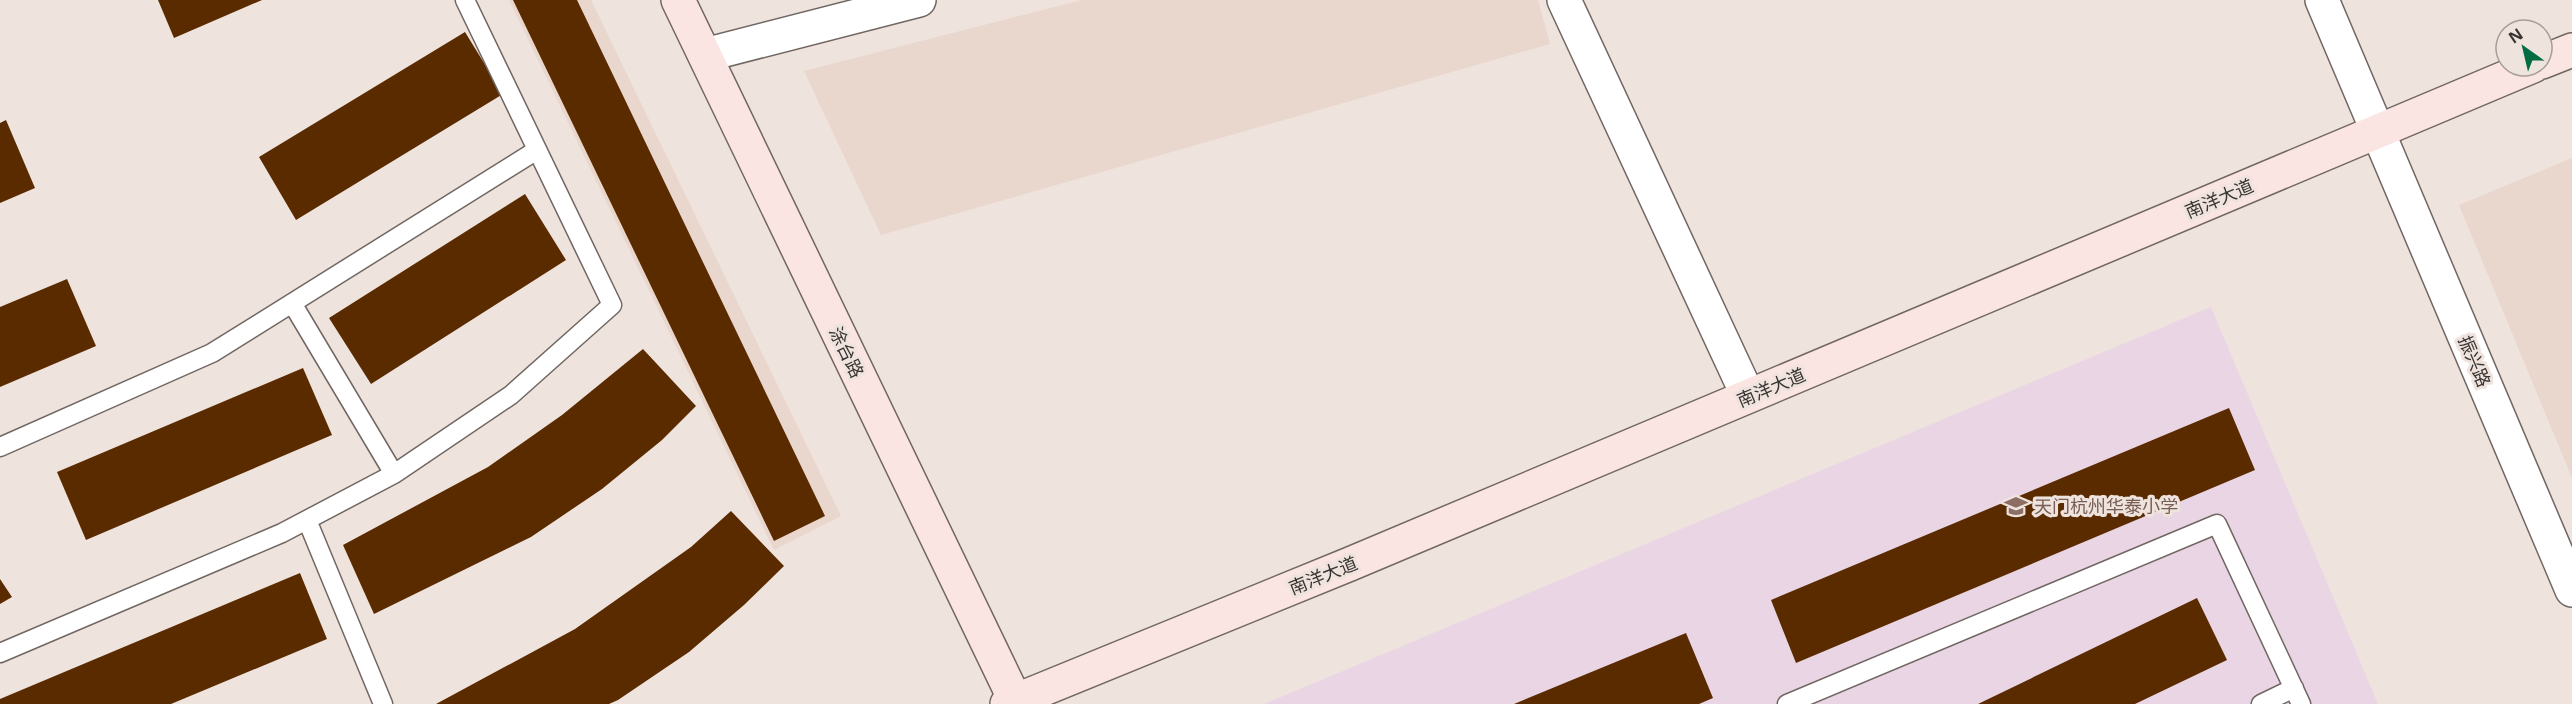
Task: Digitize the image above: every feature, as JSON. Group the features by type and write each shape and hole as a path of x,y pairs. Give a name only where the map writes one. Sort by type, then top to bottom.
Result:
{"street":[{"name":"涂台路","path":"678,0 1013,703"},
{"path":"705,55 919,0"},
{"path":"1564,0 1748,396"},
{"name":"振兴路","path":"2322,0 2572,590"},
{"path":"2554,57 2572,50"},
{"name":"南洋大道","path":"1013,703 2505,78"}],"lane":[{"path":"0,653 282,533 394,474 511,395 612,305 465,0"},
{"path":"0,447 212,353 537,150"},
{"path":"292,303 394,474"},
{"path":"307,520 383,704"},
{"path":"1787,704 2217,524 2297,696 2261,704"}],"shaded area":[{"path":"509,0 591,0 841,516 774,550"},
{"path":"1082,0 1538,0 1550,44 881,235 804,71"},
{"path":"2572,158 2572,478 2459,205"},
{"name":"天门杭州华泰小学","path":"2211,307 2378,704 1264,704"}],"building":[{"path":"158,0 262,0 174,38"},
{"path":"513,0 577,0 825,516 774,541"},
{"path":"465,32 503,94 296,220 259,157"},
{"path":"6,120 35,188 0,203 0,123"},
{"path":"525,194 566,260 371,384 329,318"},
{"path":"67,279 96,346 0,387 0,307"},
{"path":"643,349 696,406 662,440 602,489 531,537 374,614 343,545 488,467 562,415"},
{"path":"303,368 332,435 86,540 57,472"},
{"path":"2229,408 2255,470 1796,663 1771,600"},
{"path":"731,511 784,566 744,605 689,652 618,700 609,704 436,704 575,629 691,547"},
{"path":"300,573 327,639 171,704 0,704 0,699"},
{"path":"0,579 12,597 0,604"},
{"path":"2197,598 2227,660 2135,704 1978,704"},
{"path":"1686,633 1713,698 1699,704 1514,704"}],"place":[{"name":"天门杭州华泰小学","path":"2016,506"}]}
